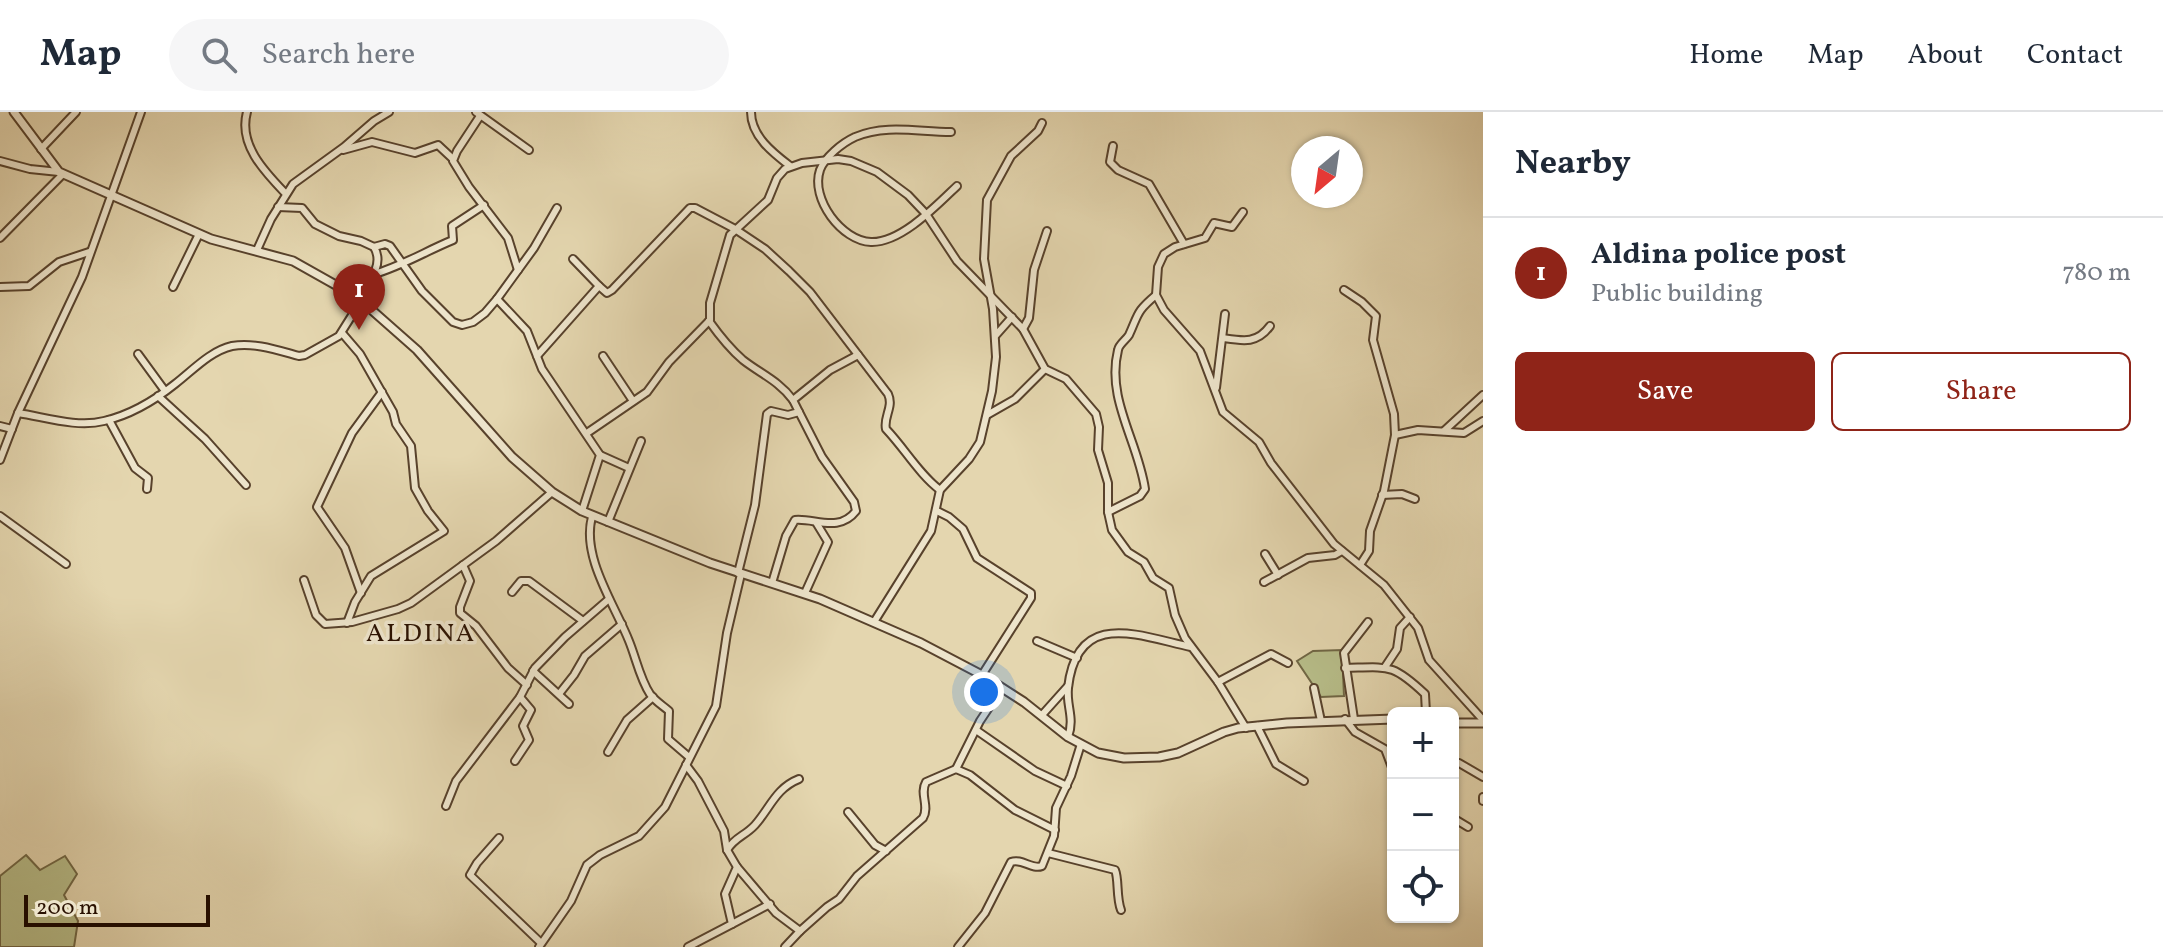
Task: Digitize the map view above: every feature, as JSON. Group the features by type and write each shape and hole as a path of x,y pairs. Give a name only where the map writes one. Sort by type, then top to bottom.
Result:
{"street":[{"path":"14,112 61,173"},
{"path":"41,149 76,112"},
{"path":"0,460 18,413 78,285 141,112"},
{"path":"247,112 244,129 254,155 286,194"},
{"path":"257,250 278,207 301,177 389,112"},
{"path":"751,112 756,133 790,166"},
{"path":"453,159 478,114 529,150"},
{"path":"874,622 931,531 940,490 980,442 996,357 996,335 984,259 987,200 1011,156 1038,131 1042,123"},
{"path":"951,132 884,129 852,138 834,151 820,169 818,186 834,220 850,235 870,242 882,240 926,214 957,186"},
{"path":"340,150 368,142 415,153 438,145 453,159 469,187 511,242 518,270"},
{"path":"1113,146 1110,162 1118,170 1149,184 1184,244"},
{"path":"587,433 647,392 669,362 709,321 710,303 723,251 735,229 768,200 777,178 790,166 827,160 851,161 877,172 908,195 926,214 957,261 1023,329 1045,369 1066,379 1096,414 1098,450 1108,483 1108,512 1112,530 1128,552 1144,562 1153,578 1169,588 1175,615 1191,647 1218,682 1246,728"},
{"path":"0,161 61,173 219,242 298,263 359,299 417,350 500,445 552,492 582,511 739,573 805,593 874,622 982,675 1042,715 1068,737 1109,756 1144,759 1178,753 1224,732 1257,726 1387,719"},
{"path":"0,238 61,173"},
{"path":"374,274 401,265 426,250 453,240 452,226 484,205"},
{"path":"18,413 74,422 109,420 158,396 226,347 253,345 302,356 332,341 342,333 374,274 379,257 374,247 339,236 315,224 302,208 278,207"},
{"path":"374,247 390,246 422,291 456,323 466,324 478,318 497,299 534,248 557,208"},
{"path":"573,259 607,293 690,208 735,229 765,249 810,292 890,397 886,429 906,450 926,479 940,490"},
{"path":"1216,388 1200,351 1164,310 1156,295 1158,267 1169,249 1205,238 1214,223 1232,227 1243,212"},
{"path":"1023,329 1029,318 1034,270 1047,231"},
{"path":"173,287 199,234"},
{"path":"0,287 29,286 59,262 89,252"},
{"path":"537,356 599,286"},
{"path":"1344,290 1376,316 1373,340 1394,414 1395,435 1382,495 1372,522 1369,551 1360,565"},
{"path":"1108,512 1140,496 1145,489 1139,456 1117,401 1115,382 1118,348 1128,336 1137,312 1156,295"},
{"path":"497,299 527,331 548,380 600,455 629,468"},
{"path":"1225,314 1216,388 1223,412 1259,442 1271,463 1342,551 1384,585 1418,628 1429,660 1483,722"},
{"path":"996,335 1012,317"},
{"path":"709,321 727,346 747,363 776,380 793,400 822,457 855,507 849,519 817,524 800,519 793,522 772,583"},
{"path":"1223,338 1252,340 1263,335 1270,326"},
{"path":"342,333 360,354 393,412 396,424 411,446 415,488 444,531 372,575 347,623"},
{"path":"138,354 165,391"},
{"path":"793,400 830,370 858,355"},
{"path":"603,356 633,401"},
{"path":"987,415 1015,399 1045,369"},
{"path":"361,593 345,548 317,507 347,441 382,392"},
{"path":"1444,431 1483,395"},
{"path":"158,396 205,439 246,485"},
{"path":"499,838 470,875 540,945 571,901 587,865 639,836 665,807 719,695 727,633 755,505 767,414 771,411 788,415 799,412"},
{"path":"109,420 135,468 148,478 147,489"},
{"path":"1395,435 1418,430 1464,433 1483,421"},
{"path":"0,426 12,429"},
{"path":"608,522 641,441"},
{"path":"582,511 600,455"},
{"path":"304,580 320,621 329,625 347,623 404,606 463,565 552,492"},
{"path":"1382,495 1402,494 1415,499"},
{"path":"937,511 963,529 977,558 1031,593 1015,625 982,675"},
{"path":"0,516 66,564"},
{"path":"592,517 590,528 596,563 653,697 669,711 668,739 687,761 698,781 737,867 776,913 800,931"},
{"path":"805,593 828,542 817,524"},
{"path":"1264,582 1308,558 1335,555 1342,551"},
{"path":"1265,554 1278,575"},
{"path":"463,565 470,578 460,613 476,626 508,668 527,685"},
{"path":"512,592 521,581 529,581 583,621"},
{"path":"446,806 456,781 520,697 533,671 609,599"},
{"path":"1385,667 1397,649 1401,628 1410,617"},
{"path":"1368,622 1344,652 1349,719 1355,732 1387,749"},
{"path":"559,694 585,656 622,624"},
{"path":"1042,715 1068,686 1082,646 1090,640 1122,632 1191,647"},
{"path":"1037,641 1077,658"},
{"path":"1218,682 1271,654 1288,663"},
{"path":"1345,668 1395,669 1425,694 1426,707"},
{"path":"533,671 569,704"},
{"path":"1068,686 1072,717 1068,737"},
{"path":"785,947 824,909 836,903 856,878 925,816 924,784 956,769 1002,688"},
{"path":"1314,688 1321,721"},
{"path":"515,761 529,743 523,726 531,710 520,697"},
{"path":"608,752 627,720 653,697"},
{"path":"1459,724 1483,722"},
{"path":"1257,726 1276,764 1304,781"},
{"path":"976,730 1035,771 1067,786"},
{"path":"958,947 985,913 1011,862 1016,860 1039,868 1048,853 1055,830 1055,812 1081,744"},
{"path":"1459,763 1483,777"},
{"path":"956,769 970,775 1015,810 1055,830"},
{"path":"727,850 734,838 754,826 783,788 799,779"},
{"path":"848,812 875,845 886,851"},
{"path":"1459,822 1468,827"},
{"path":"724,833 734,838"},
{"path":"1048,853 1115,870 1121,910"},
{"path":"732,924 725,894 737,867"},
{"path":"688,947 770,904"}],"green space":[{"path":"1342,650 1344,696 1321,697 1297,661 1313,651"},
{"path":"26,855 40,870 65,856 77,874 64,895 78,921 74,947 0,947 0,876"}],"place":[{"name":"Aldina police post","path":"359,330"}],"district":[{"name":"ALDINA","path":"421,632"}]}
